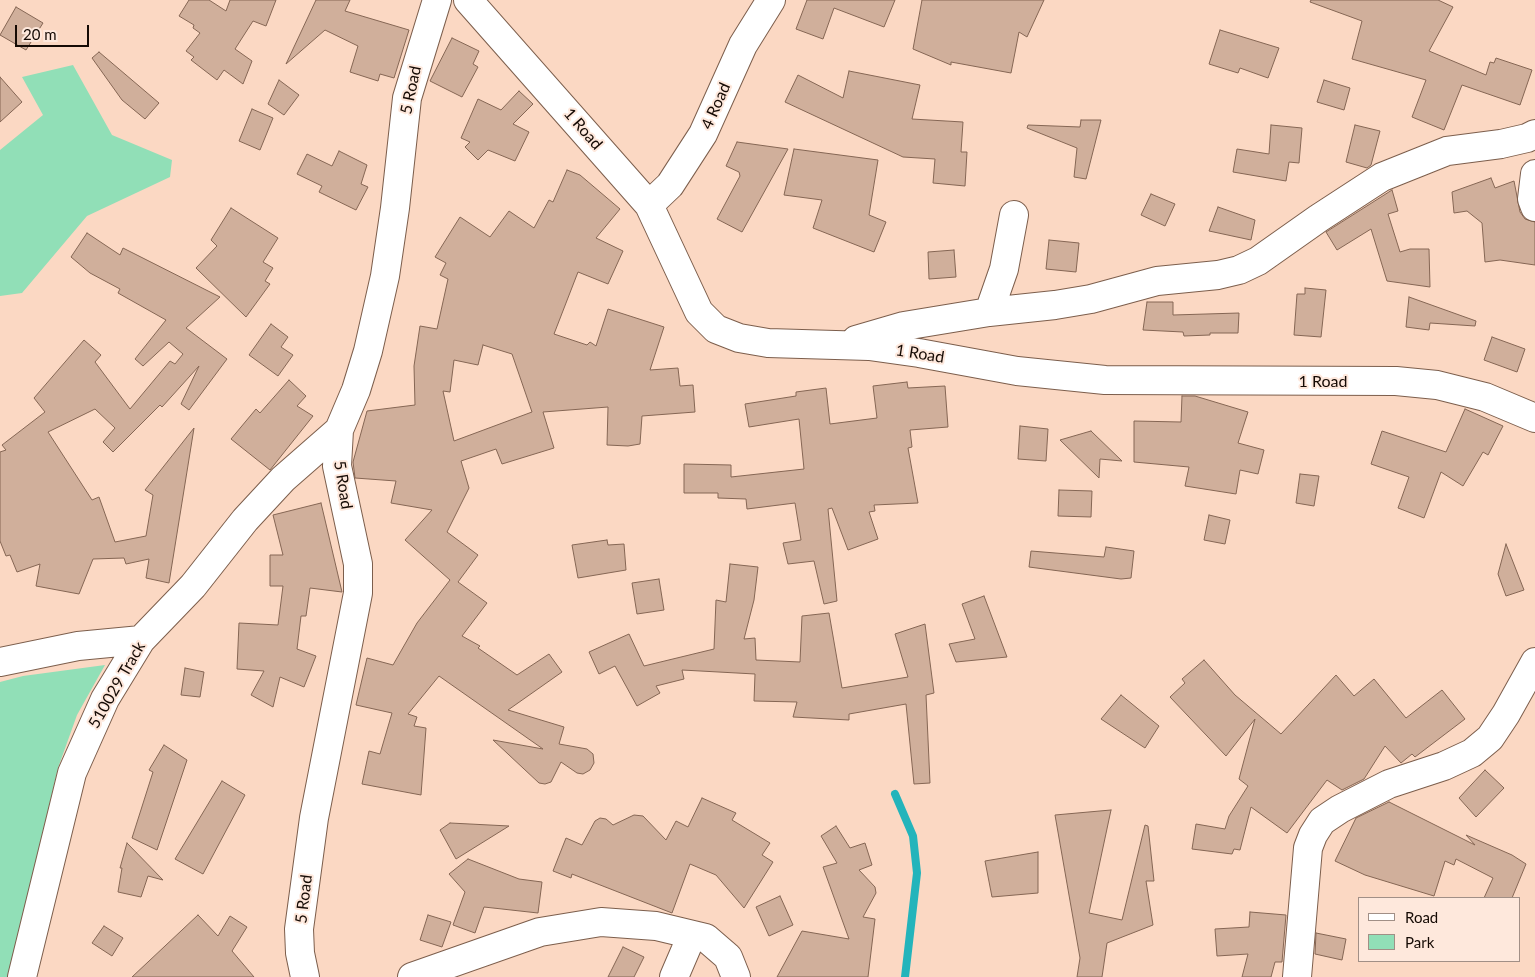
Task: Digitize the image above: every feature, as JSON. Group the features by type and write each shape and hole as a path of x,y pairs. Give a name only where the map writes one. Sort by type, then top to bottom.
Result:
{"street":[{"name":"5 Road","path":"305,977 301,961 300,929 314,818 358,593 358,564 337,466 339,430 356,390 368,351 384,276 395,208 406,98 437,0"},
{"name":"1 Road","path":"468,0 650,204 699,312 716,329 739,338 768,343 838,345 911,352 1017,371 1105,380 1205,382 1396,381 1429,385 1485,397 1535,418"},
{"name":"4 Road","path":"650,204 670,185 703,134 743,46 771,0"},
{"path":"838,345 904,326 989,312 1055,305 1157,281 1218,275 1239,270 1258,261 1382,177 1447,151 1501,144 1527,138 1535,134"},
{"path":"1535,174 1532,199 1535,207"},
{"path":"989,312 1004,269 1014,215"},
{"name":"510029 Track","path":"22,977 72,773 105,699 141,640 193,586 245,520 283,479 339,430"},
{"path":"0,662 78,646 141,640"},
{"path":"1297,977 1308,848 1313,834 1322,821 1389,784 1444,766 1472,753 1490,738 1506,714 1535,662"},
{"path":"412,977 540,932 601,922 656,926 706,938 728,957 736,977"},
{"path":"674,977 692,935"}],"green space":[{"path":"73,65 112,135 172,160 170,177 87,216 22,293 0,296 0,150 43,115 22,77"},
{"path":"105,665 77,715 58,768 8,977 0,977 0,682 23,676"}],"building":[{"path":"189,0 209,0 226,11 230,0 276,0 266,26 253,21 235,49 252,61 243,84 224,70 217,80 191,60 194,57 186,51 200,33 193,28 194,25 179,16"},
{"path":"316,0 350,0 345,11 409,30 394,78 380,74 378,81 350,72 358,46 325,30 286,64"},
{"path":"807,0 895,0 884,27 834,8 823,39 796,29"},
{"path":"922,0 1044,0 1027,37 1019,32 1011,73 951,62 951,65 913,49"},
{"path":"1311,0 1438,0 1453,7 1429,51 1486,75 1490,62 1494,63 1496,58 1532,70 1520,105 1462,85 1444,130 1412,117 1426,80 1352,59 1362,21 1310,2"},
{"path":"16,7 43,23 26,50 0,35"},
{"path":"1220,30 1279,48 1268,78 1240,68 1238,73 1209,64"},
{"path":"452,38 479,51 473,64 478,67 462,97 430,81"},
{"path":"99,52 159,103 145,119 122,100 92,58"},
{"path":"849,71 920,85 912,119 963,122 961,152 967,152 965,186 933,183 935,159 903,157 785,102 798,75 843,98"},
{"path":"0,77 22,102 0,122"},
{"path":"279,80 299,95 284,115 268,104"},
{"path":"1324,80 1350,88 1344,110 1317,102"},
{"path":"519,91 533,104 513,124 529,132 515,161 488,150 478,160 465,147 470,142 461,138 478,99 501,110"},
{"path":"252,109 273,118 260,150 239,141"},
{"path":"1081,120 1101,120 1086,179 1074,177 1077,148 1027,128 1028,125 1080,127"},
{"path":"1271,125 1302,128 1299,163 1289,162 1286,181 1233,172 1237,149 1269,154"},
{"path":"1355,125 1380,131 1371,165 1367,168 1346,162"},
{"path":"737,142 788,149 742,232 717,219 740,176 739,172 726,166"},
{"path":"794,149 878,160 869,215 886,222 874,252 813,228 822,200 784,195"},
{"path":"339,151 367,165 361,184 368,187 356,210 319,192 322,186 297,174 307,154 332,166"},
{"path":"567,170 580,175 620,209 596,238 623,251 608,284 578,272 554,334 587,345 590,342 596,346 608,309 664,327 650,370 678,368 680,386 693,385 695,412 642,416 640,444 628,446 607,445 608,407 543,412 554,448 502,464 496,449 461,461 469,488 447,532 478,555 458,582 487,603 462,636 480,646 478,648 517,675 549,654 562,672 508,710 564,727 559,744 587,749 593,754 594,763 590,770 583,774 577,773 561,762 551,782 539,783 493,740 543,749 439,676 408,714 417,717 414,726 426,728 421,795 362,784 369,751 380,754 392,713 356,705 367,658 393,665 417,623 450,580 405,540 432,510 391,503 396,481 355,478 353,462 367,411 415,405 414,366 420,326 437,329 448,279 440,275 446,263 435,257 460,217 490,237 509,211 534,228 549,200 553,202","holes":["483,345 512,354 532,412 454,441 443,391 450,392 454,360 478,365"]},
{"path":"1491,178 1495,188 1514,181 1520,212 1525,219 1535,222 1535,265 1500,260 1485,262 1482,223 1467,211 1454,213 1452,192"},
{"path":"1392,190 1398,211 1388,214 1400,252 1410,249 1429,249 1430,287 1387,281 1371,229 1337,250 1326,232"},
{"path":"1151,194 1175,204 1165,226 1141,215"},
{"path":"1218,207 1255,220 1251,240 1209,231"},
{"path":"231,208 278,238 263,262 273,268 265,281 270,284 246,317 196,268 217,246 211,240"},
{"path":"87,233 120,255 123,248 220,297 186,328 227,359 189,410 181,404 199,366 162,407 160,405 113,452 103,442 115,428 95,409 48,432 92,500 99,497 115,542 146,536 153,495 145,490 194,428 169,583 146,578 149,559 126,564 124,558 93,559 79,594 36,586 40,564 17,572 10,555 6,556 0,541 0,452 6,450 2,445 45,412 34,398 84,340 101,355 95,362 130,409 170,361 175,364 183,354 169,342 143,366 135,359 166,320 118,293 120,289 90,273 71,257"},
{"path":"1049,240 1079,243 1076,272 1046,269"},
{"path":"954,250 956,277 929,279 928,252"},
{"path":"1305,288 1326,290 1321,337 1294,335 1297,294 1305,294"},
{"path":"1409,297 1476,321 1475,326 1430,323 1429,330 1406,327"},
{"path":"1147,302 1173,302 1173,315 1239,313 1238,333 1210,333 1210,335 1184,336 1183,332 1143,330"},
{"path":"271,324 288,337 281,347 293,355 278,376 249,355"},
{"path":"1492,337 1525,349 1517,372 1484,360"},
{"path":"289,380 306,396 297,406 313,416 270,470 231,439 256,409 260,413"},
{"path":"907,382 908,388 945,386 948,427 910,430 912,447 908,448 918,503 874,505 875,511 869,512 878,539 848,550 832,508 828,509 837,601 824,604 814,561 788,564 783,543 801,540 795,503 747,509 746,499 718,498 718,493 684,493 684,464 731,465 731,477 804,469 799,419 749,427 745,404 796,396 796,392 826,388 830,424 877,418 873,386"},
{"path":"1182,396 1195,396 1248,412 1238,443 1264,450 1258,474 1240,470 1236,494 1185,486 1189,467 1134,462 1134,421 1181,422"},
{"path":"1465,409 1503,426 1488,455 1483,452 1463,486 1441,472 1424,518 1398,508 1409,477 1371,464 1382,431 1446,452"},
{"path":"1020,426 1048,429 1046,461 1018,459"},
{"path":"1091,431 1122,461 1100,459 1099,478 1060,440"},
{"path":"1300,474 1319,476 1314,506 1296,503"},
{"path":"1059,490 1092,491 1091,517 1058,516"},
{"path":"321,503 342,592 310,588 306,616 301,616 297,649 316,656 304,687 280,677 273,707 251,695 264,671 237,669 239,623 278,625 283,586 270,586 270,555 283,555 273,515"},
{"path":"1209,515 1230,520 1225,544 1204,540"},
{"path":"607,540 608,545 624,544 626,570 578,578 572,545"},
{"path":"1506,544 1524,590 1506,596 1498,574"},
{"path":"1106,547 1134,551 1131,578 1121,579 1029,567 1031,551 1104,557"},
{"path":"730,564 758,567 754,600 744,639 755,638 756,660 800,662 802,616 829,613 842,688 908,677 895,634 925,624 934,693 926,695 930,783 914,784 906,704 849,714 849,720 793,717 797,702 754,701 755,674 682,670 684,679 656,686 660,693 637,706 615,666 599,674 589,652 629,634 644,666 714,649 716,600 726,602"},
{"path":"659,579 664,610 637,614 632,583"},
{"path":"984,596 1007,657 956,662 949,644 975,639 962,604"},
{"path":"1204,660 1235,695 1281,734 1336,675 1354,696 1374,679 1406,718 1442,690 1465,719 1415,757 1412,754 1401,763 1385,746 1364,779 1342,790 1327,780 1287,833 1251,807 1240,850 1234,849 1232,854 1192,849 1196,824 1225,829 1229,816 1248,786 1239,779 1255,719 1226,756 1170,697 1185,683 1182,679"},
{"path":"185,668 204,672 200,697 181,695"},
{"path":"1121,695 1159,726 1145,748 1101,719"},
{"path":"164,745 187,760 157,850 132,838 153,772 149,770"},
{"path":"1485,770 1504,788 1476,817 1459,798"},
{"path":"222,781 245,795 203,874 175,859"},
{"path":"702,798 736,813 732,820 770,843 762,855 773,862 744,908 716,875 690,864 672,913 572,874 571,878 553,871 566,838 582,845 595,821 600,818 606,819 613,825 634,815 643,816 666,840 676,821 688,827"},
{"path":"1389,802 1475,845 1466,835 1512,855 1526,864 1512,897 1484,897 1493,878 1456,859 1454,865 1445,861 1434,896 1365,875 1335,861 1356,818"},
{"path":"1111,810 1089,913 1122,920 1145,825 1148,826 1154,881 1146,881 1153,925 1107,943 1102,977 1077,977 1080,958 1055,815"},
{"path":"450,823 509,826 456,859 440,830"},
{"path":"836,826 850,848 865,843 872,865 859,870 875,887 876,893 863,917 875,919 868,977 777,977 802,931 849,939 823,867 837,863 821,836"},
{"path":"127,843 163,880 148,876 141,897 118,892 122,868 120,868"},
{"path":"1038,852 1038,893 992,897 985,861"},
{"path":"468,859 519,879 542,882 538,913 484,907 475,933 453,925 465,892 449,874"},
{"path":"780,896 793,925 769,936 756,907"},
{"path":"1250,912 1286,915 1282,962 1275,962 1271,977 1242,977 1248,954 1217,956 1215,929 1249,927"},
{"path":"198,915 218,936 230,916 247,927 232,951 254,977 132,977"},
{"path":"428,915 451,922 442,947 420,940"},
{"path":"104,926 123,938 112,956 92,943"},
{"path":"1316,933 1346,939 1342,960 1315,954"},
{"path":"623,947 644,957 634,977 608,977"}],"waterway":[{"path":"895,794 913,836 917,873 905,977"}]}
